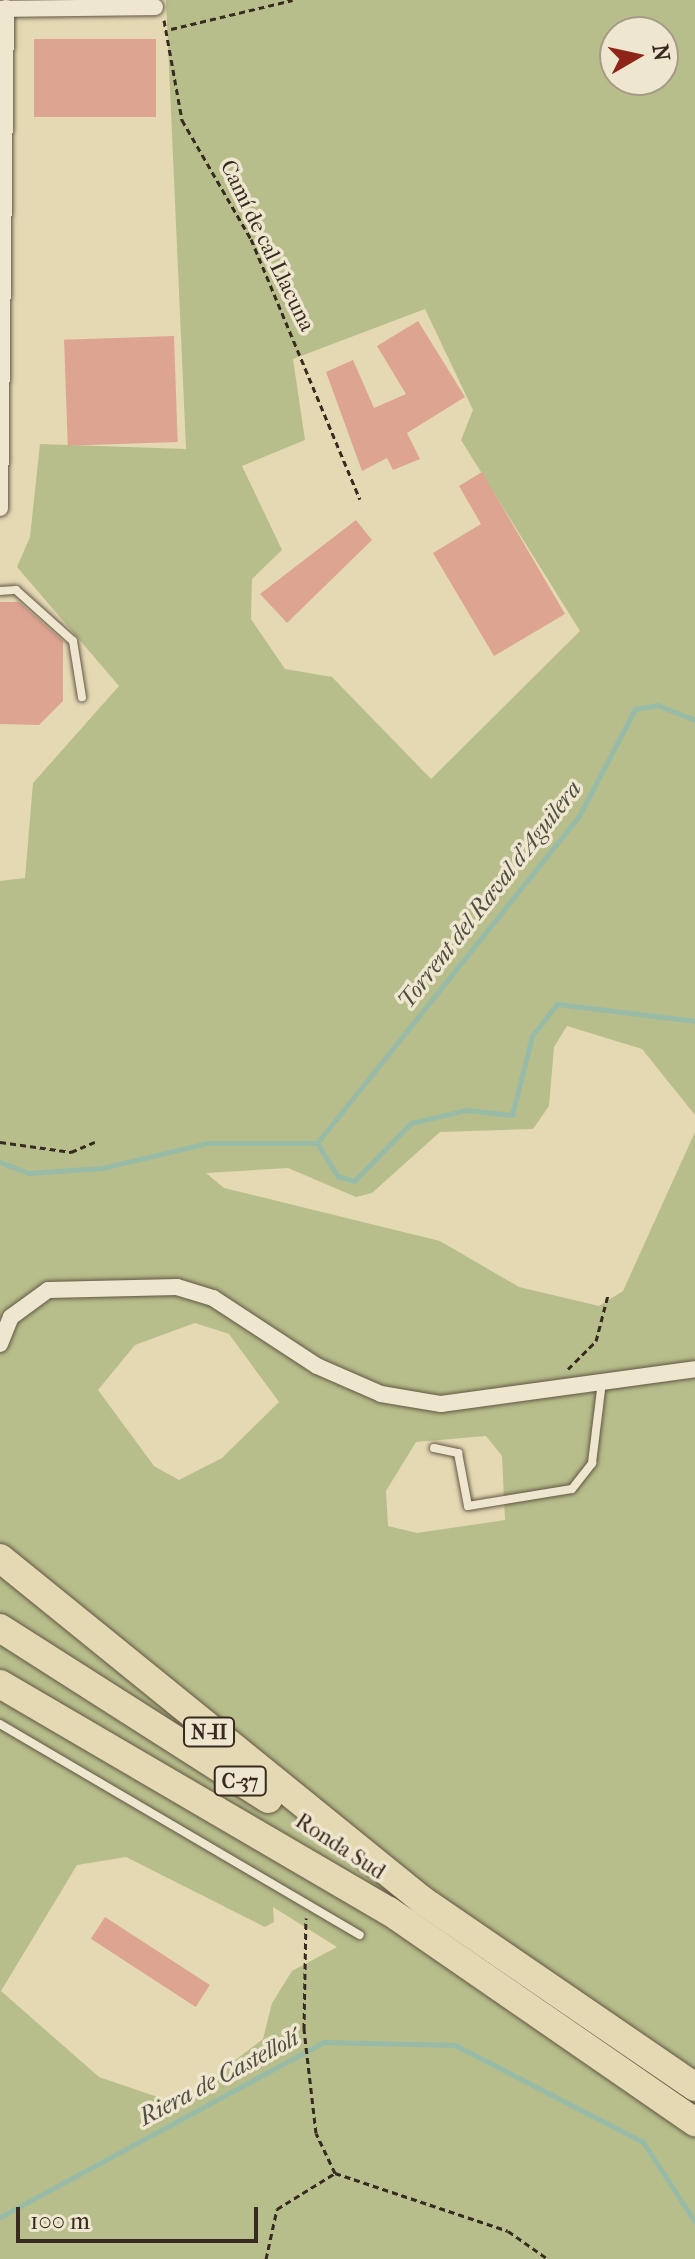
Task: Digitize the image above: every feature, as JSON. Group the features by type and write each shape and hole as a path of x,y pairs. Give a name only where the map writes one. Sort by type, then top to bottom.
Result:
{"highway":[{"name":"N-II","path":"0,1558 422,1900"},
{"name":"Ronda Sud","path":"0,1628 422,1900"},
{"name":"Ronda Sud","path":"55,1665 389,1911"},
{"path":"0,1684 389,1911"},
{"name":"C-37","path":"422,1900 695,2087"},
{"name":"C-37","path":"389,1911 695,2122"}],"street":[{"path":"0,508 3,8 155,7"},
{"path":"0,1344 11,1317 48,1290 177,1287 213,1298 317,1366 381,1394 441,1404 602,1379 695,1369"}],"lane":[{"path":"0,591 16,590 73,641 82,697"},
{"path":"434,1448 458,1453 468,1506 572,1489 592,1463 602,1379"},
{"path":"0,1724 360,1935"}],"path":[{"path":"171,29 293,0"},
{"name":"Camí de cal Llacuna","path":"155,7 171,29 182,120 251,239 360,499"},
{"path":"0,1142 71,1152 95,1142"},
{"path":"541,1390 596,1341 608,1295"},
{"path":"307,1906 304,2029 316,2133 335,2173 508,2231 548,2259"},
{"path":"266,2259 277,2209 335,2173"}],"green space":[{"path":"166,0 695,0 695,1115 642,1049 567,1026 554,1047 549,1106 533,1129 440,1132 372,1193 356,1197 288,1168 206,1173 224,1188 440,1241 519,1287 599,1306 623,1291 695,1132 695,2259 0,2259 0,881 25,878 33,783 119,686 17,567 30,537 40,444 186,449","holes":["425,309 473,410 461,440 580,631 431,779 332,677 285,669 251,619 252,579 282,550 242,466 305,440 293,359","195,1323 229,1334 279,1402 222,1458 179,1480 154,1466 98,1390 135,1345","486,1436 502,1456 505,1520 417,1533 388,1526 386,1491 416,1442","126,1857 265,1927 274,1922 273,1907 337,1947 292,1971 272,2003 263,2039 178,2104 99,2077 1,1991 77,1865"]}],"building":[{"path":"34,39 156,39 156,117 34,117"},
{"path":"418,321 465,397 407,433 420,459 393,470 387,458 362,471 326,372 353,360 374,408 406,394 377,346"},
{"path":"174,336 178,442 68,446 64,340"},
{"path":"482,472 565,614 494,656 433,553 481,524 459,486"},
{"path":"356,520 372,540 287,623 260,594"},
{"path":"0,602 19,602 63,641 63,701 39,725 0,724"},
{"path":"105,1917 210,1985 196,2007 91,1939"}],"waterway":[{"name":"Torrent del Raval d'Aguilera","path":"317,1143 579,816 635,709 657,705 695,720"},
{"path":"317,1143 338,1176 354,1181 411,1123 466,1110 512,1115 532,1036 557,1004 695,1021"},
{"path":"0,1162 28,1173 102,1168 208,1143 317,1143"},
{"name":"Riera de Castellolí","path":"0,2217 323,2042 455,2045 643,2142 695,2222"}]}
